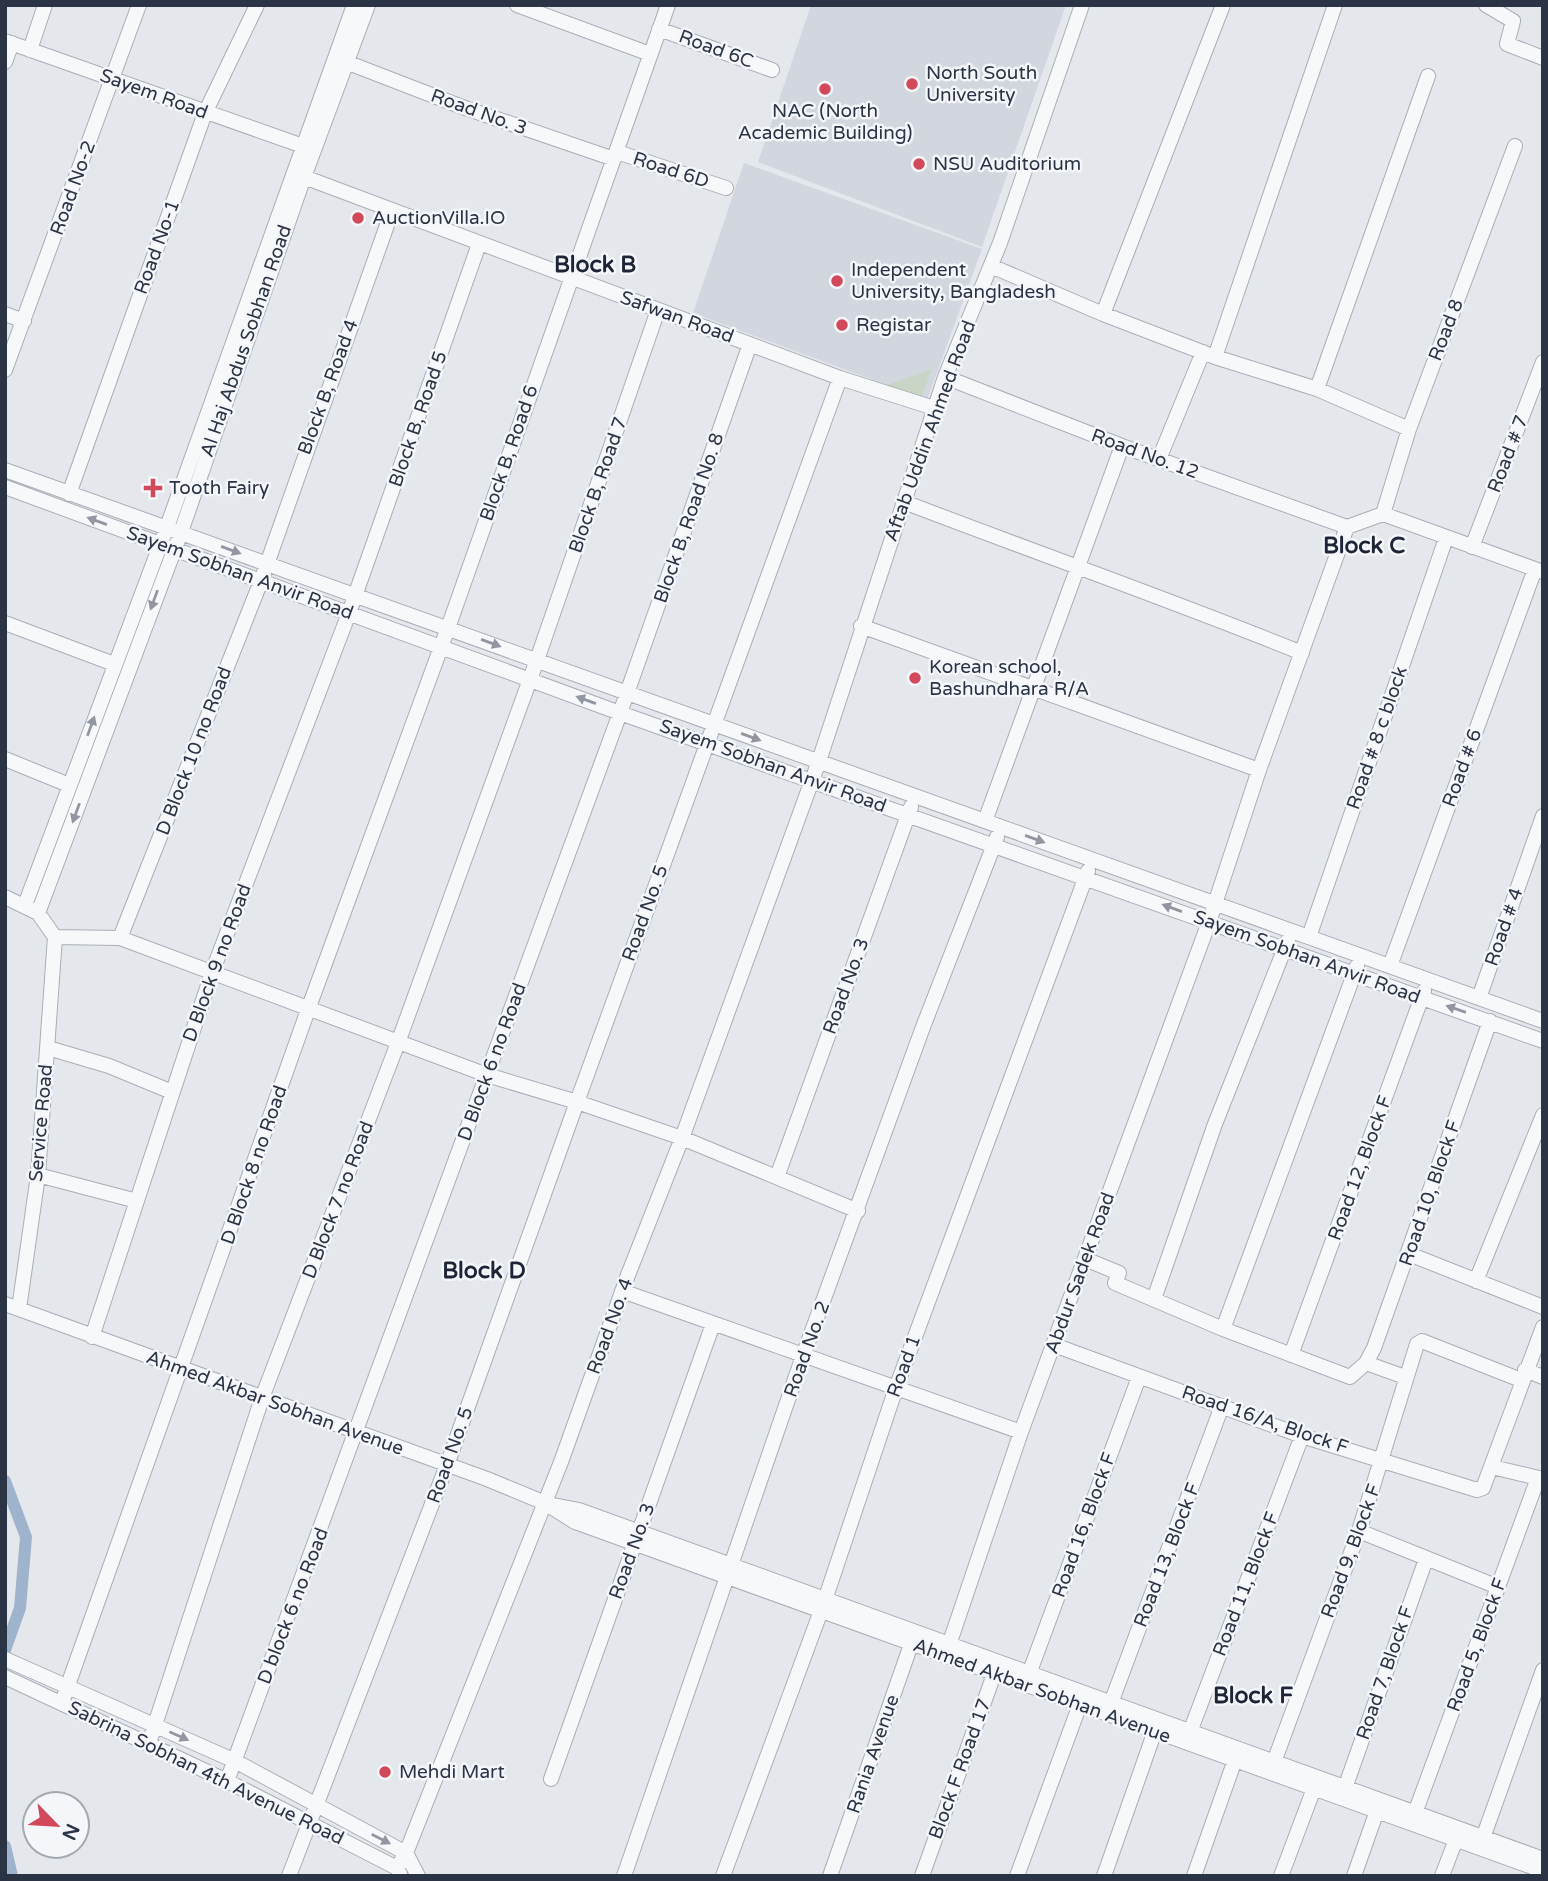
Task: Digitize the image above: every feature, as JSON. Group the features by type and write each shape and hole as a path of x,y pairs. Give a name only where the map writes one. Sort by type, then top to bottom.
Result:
{"street":[{"path":"30,50 45,5"},
{"name":"Road No-2","path":"5,370 139,5"},
{"name":"Road No-1","path":"69,494 205,113 257,5"},
{"name":"Al Haj Abdus Sobhan Road","path":"174,529 303,146 354,5"},
{"name":"Al Haj Abdus Sobhan Road","path":"24,905 114,664 174,529 368,5"},
{"path":"517,5 650,54"},
{"name":"Block B, Road 6","path":"449,628 668,5"},
{"name":"Aftab Uddin Ahmed Road","path":"812,780 934,408 991,266 1082,5"},
{"path":"1102,314 1223,5"},
{"path":"1159,460 1209,354 1335,5"},
{"path":"1486,5 1513,21 1507,44 1543,58"},
{"name":"Road 6C","path":"659,29 772,70"},
{"path":"5,62 9,42"},
{"name":"Sayem Road","path":"9,42 303,146"},
{"name":"Road No. 3","path":"346,62 465,108 615,155"},
{"path":"1317,389 1428,75"},
{"name":"Road 8","path":"1383,514 1409,429 1515,146"},
{"name":"Road 6D","path":"615,155 726,188"},
{"name":"Safwan Road","path":"304,177 570,279 840,378 934,408"},
{"name":"Block B, Road 4","path":"265,562 392,211"},
{"name":"Block B, Road 5","path":"356,595 479,244"},
{"path":"991,266 1102,314 1209,354 1317,389 1409,429"},
{"name":"Block B, Road 7","path":"537,660 658,310"},
{"path":"5,314 24,321"},
{"name":"Block B, Road No. 8","path":"627,692 750,344"},
{"name":"Road # 7","path":"1472,547 1543,362"},
{"name":"Road No. 12","path":"945,377 1159,460 1347,527"},
{"name":"Road No. 5","path":"289,1876 447,1465 840,378"},
{"path":"985,821 1122,446"},
{"name":"Sayem Sobhan Anvir Road","path":"5,470 1543,1021"},
{"name":"Sayem Sobhan Anvir Road","path":"5,487 620,713 1543,1041"},
{"path":"904,502 1079,569 1184,605 1302,653"},
{"path":"1347,527 1383,514 1539,571"},
{"name":"Abdur Sadek Road","path":"949,1645 1021,1432 1209,922 1259,770 1347,527"},
{"name":"Road # 8 c block","path":"1309,937 1446,538"},
{"name":"Al Haj Abdus Sobhan Road","path":"38,914 166,546"},
{"name":"D Block 10 no Road","path":"120,938 261,581 265,562"},
{"name":"Road # 6","path":"1390,966 1539,571"},
{"name":"D Block 9 no Road","path":"92,1337 213,970 356,595"},
{"path":"5,623 114,664"},
{"path":"861,626 1034,691 1259,770"},
{"name":"D Block 8 no Road","path":"62,1702 183,1369 309,1007 449,628"},
{"name":"D Block 7 no Road","path":"149,1743 262,1398 398,1040 537,660"},
{"name":"D Block 6 no Road","path":"358,1431 627,692"},
{"path":"5,759 69,785"},
{"name":"Road No. 4","path":"399,1872 545,1503 812,780"},
{"name":"Road No. 3","path":"777,1177 916,796"},
{"name":"Road # 4","path":"1479,998 1543,816"},
{"name":"Road No. 2","path":"624,1876 803,1356 923,1027 993,844 1002,827"},
{"name":"Road 1","path":"723,1876 823,1606 896,1388 1093,859"},
{"path":"5,897 38,914 55,937 120,938 213,970 487,1075 682,1138 858,1211"},
{"path":"1154,1299 1215,1124 1292,931"},
{"name":"Service Road","path":"12,1306 38,1175 55,937"},
{"path":"1223,1329 1361,956"},
{"name":"Road 12, Block F","path":"1291,1355 1428,980"},
{"name":"Road 10, Block F","path":"1366,1363 1409,1255 1490,1021"},
{"path":"48,1048 109,1066 172,1092"},
{"path":"1476,1281 1543,1115"},
{"path":"38,1175 137,1201"},
{"path":"1409,1255 1543,1307"},
{"path":"1085,1259 1119,1273 1115,1283 1223,1329 1350,1377 1366,1363 1405,1377"},
{"path":"622,1291 1021,1432"},
{"name":"Ahmed Akbar Sobhan Avenue","path":"12,1306 358,1431 545,1503 579,1510 636,1539 1458,1834 1483,1838 1523,1865"},
{"name":"Road No. 3","path":"551,1779 713,1324"},
{"path":"1540,1478 1492,1467 1523,1375 1543,1327"},
{"name":"Road 9, Block F","path":"1274,1762 1384,1460 1405,1377 1417,1344 1422,1341 1523,1375"},
{"name":"Road 16/A, Block F","path":"1054,1345 1303,1436 1477,1490 1483,1488 1492,1467"},
{"path":"1523,1375 1543,1377"},
{"name":"Road 16, Block F","path":"1029,1674 1139,1377"},
{"name":"Road 13, Block F","path":"1111,1703 1222,1406"},
{"name":"D block 6 no Road","path":"227,1781 358,1431"},
{"name":"Road 11, Block F","path":"1190,1732 1303,1436"},
{"name":"Road 5, Block F","path":"1415,1813 1540,1478"},
{"path":"1359,1531 1498,1587"},
{"name":"Road 7, Block F","path":"1345,1788 1426,1559"},
{"name":"Ahmed Akbar Sobhan Avenue","path":"913,1638 949,1645 996,1668 1029,1674 1082,1699 1111,1703 1156,1726 1190,1732 1236,1755 1274,1762 1316,1783 1345,1788 1379,1806 1415,1813 1523,1865 1543,1871"},
{"name":"Rania Avenue","path":"830,1876 913,1638"},
{"name":"Sabrina Sobhan 4th Avenue Road","path":"5,1659 235,1761 406,1853"},
{"name":"Block F Road 17","path":"922,1876 996,1668"},
{"path":"1483,1838 1543,1670"},
{"name":"Sabrina Sobhan 4th Avenue Road","path":"5,1677 227,1781 399,1872"},
{"path":"1017,1876 1082,1699"},
{"path":"1104,1876 1156,1726"},
{"path":"1194,1876 1236,1755"},
{"path":"1281,1876 1316,1783"},
{"path":"1354,1876 1379,1806"},
{"path":"1442,1876 1458,1834"},
{"path":"406,1853 418,1876"},
{"name":"Ahmed Akbar Sobhan Avenue","path":"1523,1865 1543,1859"}],"shaded area":[{"name":"North South University","path":"811,5 1066,5 982,247 758,162"},
{"name":"Independent University, Bangladesh","path":"744,163 982,249 927,400 693,313"}],"green space":[{"path":"932,369 921,398 887,385"}],"waterway":[{"path":"5,1481 26,1537 20,1608 5,1650"},
{"path":"5,1846 12,1876"}],"place":[{"name":"North South University","path":"912,84"},
{"name":"NAC (North Academic Building)","path":"825,89"},
{"name":"NSU Auditorium","path":"919,164"},
{"name":"AuctionVilla.IO","path":"358,218"},
{"name":"Independent University, Bangladesh","path":"837,281"},
{"name":"Registar","path":"842,325"},
{"name":"Tooth Fairy","path":"153,488"},
{"name":"Korean school, Bashundhara R/A","path":"915,678"},
{"name":"Mehdi Mart","path":"385,1772"}],"district":[{"name":"Block B","path":"595,265"},
{"name":"Block C","path":"1364,546"},
{"name":"Block D","path":"484,1271"},
{"name":"Block F","path":"1253,1696"}]}
